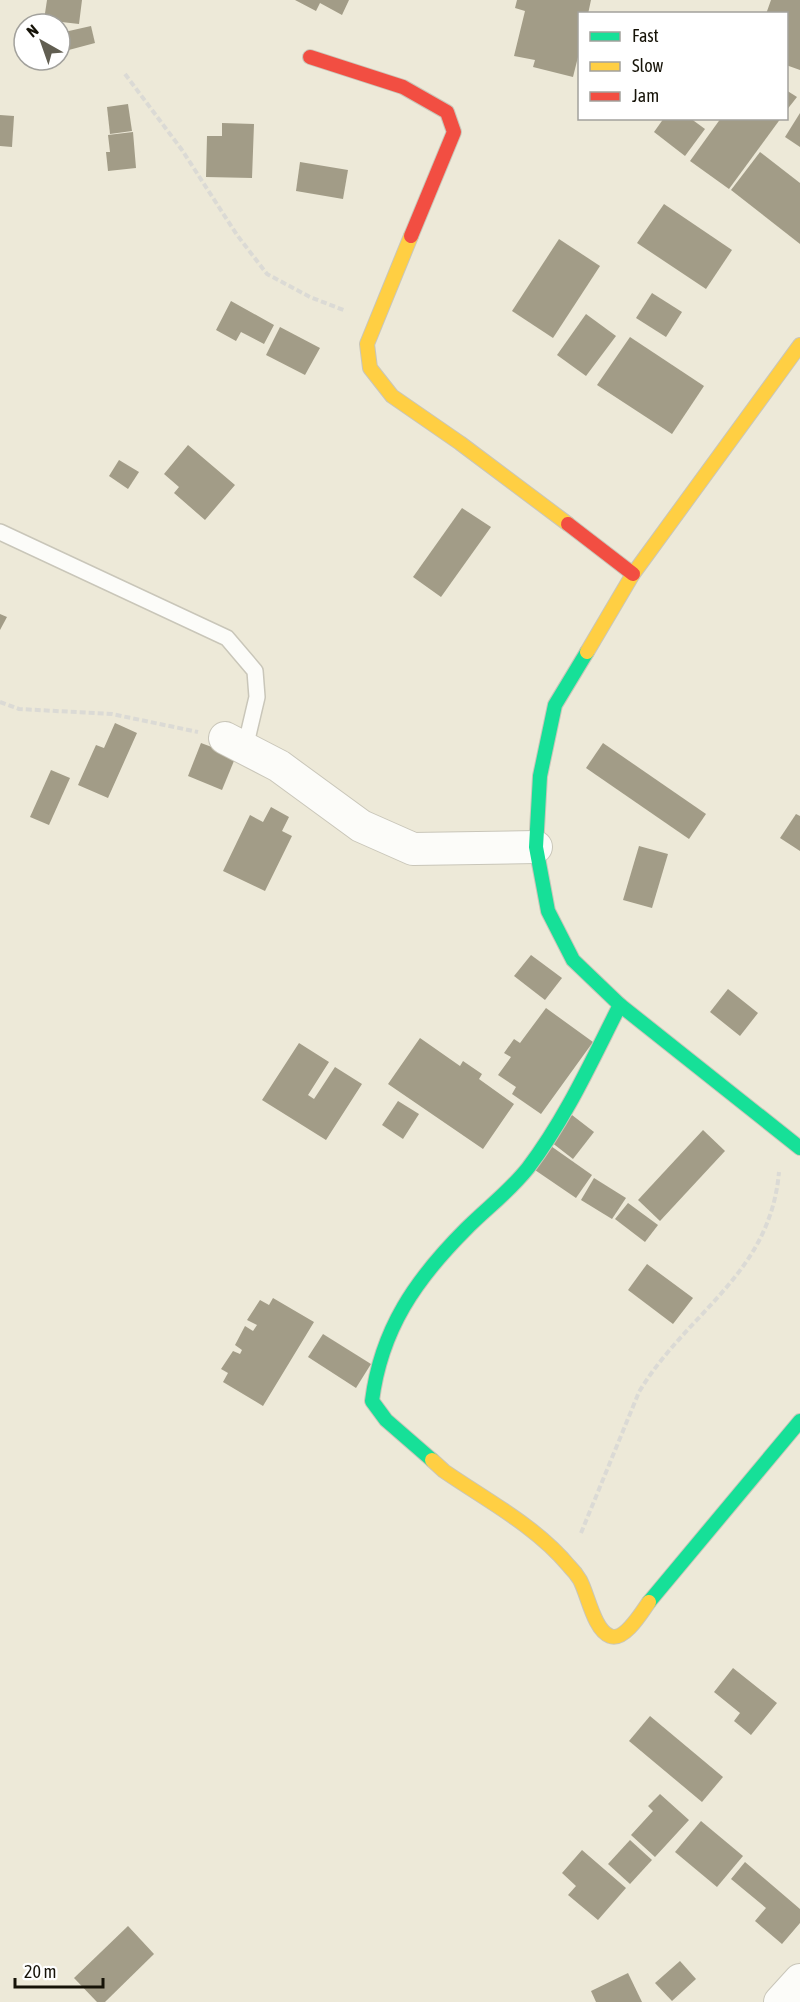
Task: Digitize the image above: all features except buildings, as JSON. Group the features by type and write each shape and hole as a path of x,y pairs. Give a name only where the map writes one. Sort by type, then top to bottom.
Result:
{"street":[{"path":"310,57 403,87 447,112 454,132 367,344 370,368 392,396 460,443 633,574"},
{"path":"800,345 633,574 555,705 540,776 536,847 548,911 573,960 620,1005 800,1148"},
{"path":"235,743 279,766 361,826 413,849 536,847"},
{"path":"620,1005 575,1092 513,1188 467,1228 424,1275 396,1319 378,1360 373,1380 372,1401 386,1420 444,1471 535,1533 568,1564 580,1580 601,1629 611,1637 618,1637 627,1632 674,1571 800,1421"},
{"path":"780,2002 800,1980"}],"lane":[{"path":"0,532 227,638 255,671 257,697 235,743"}],"path":[{"path":"125,74 182,150 237,234 267,274 310,297 376,323"},
{"path":"0,702 20,709 112,714 235,743"},
{"path":"568,1564 639,1392 655,1368 747,1262 768,1224 777,1194 782,1134"}],"traffic: fast":[{"path":"587,652 555,705 540,776 536,847 548,911 573,960 620,1005 800,1148"},
{"path":"432,1460 386,1420 372,1401 383,1351 404,1307 431,1267 466,1229 513,1185 542,1149 578,1088 620,1005"},
{"path":"649,1602 800,1421"}],"traffic: slow":[{"path":"411,236 367,344 370,368 392,396 460,443 568,524"},
{"path":"587,652 633,574 800,345"},
{"path":"432,1460 444,1471 526,1526 556,1552 580,1580 596,1620 604,1632 610,1636 615,1637 627,1631 649,1602"}],"traffic: jam":[{"path":"310,57 403,87 447,112 454,132 411,236"},
{"path":"568,524 633,574"}]}
